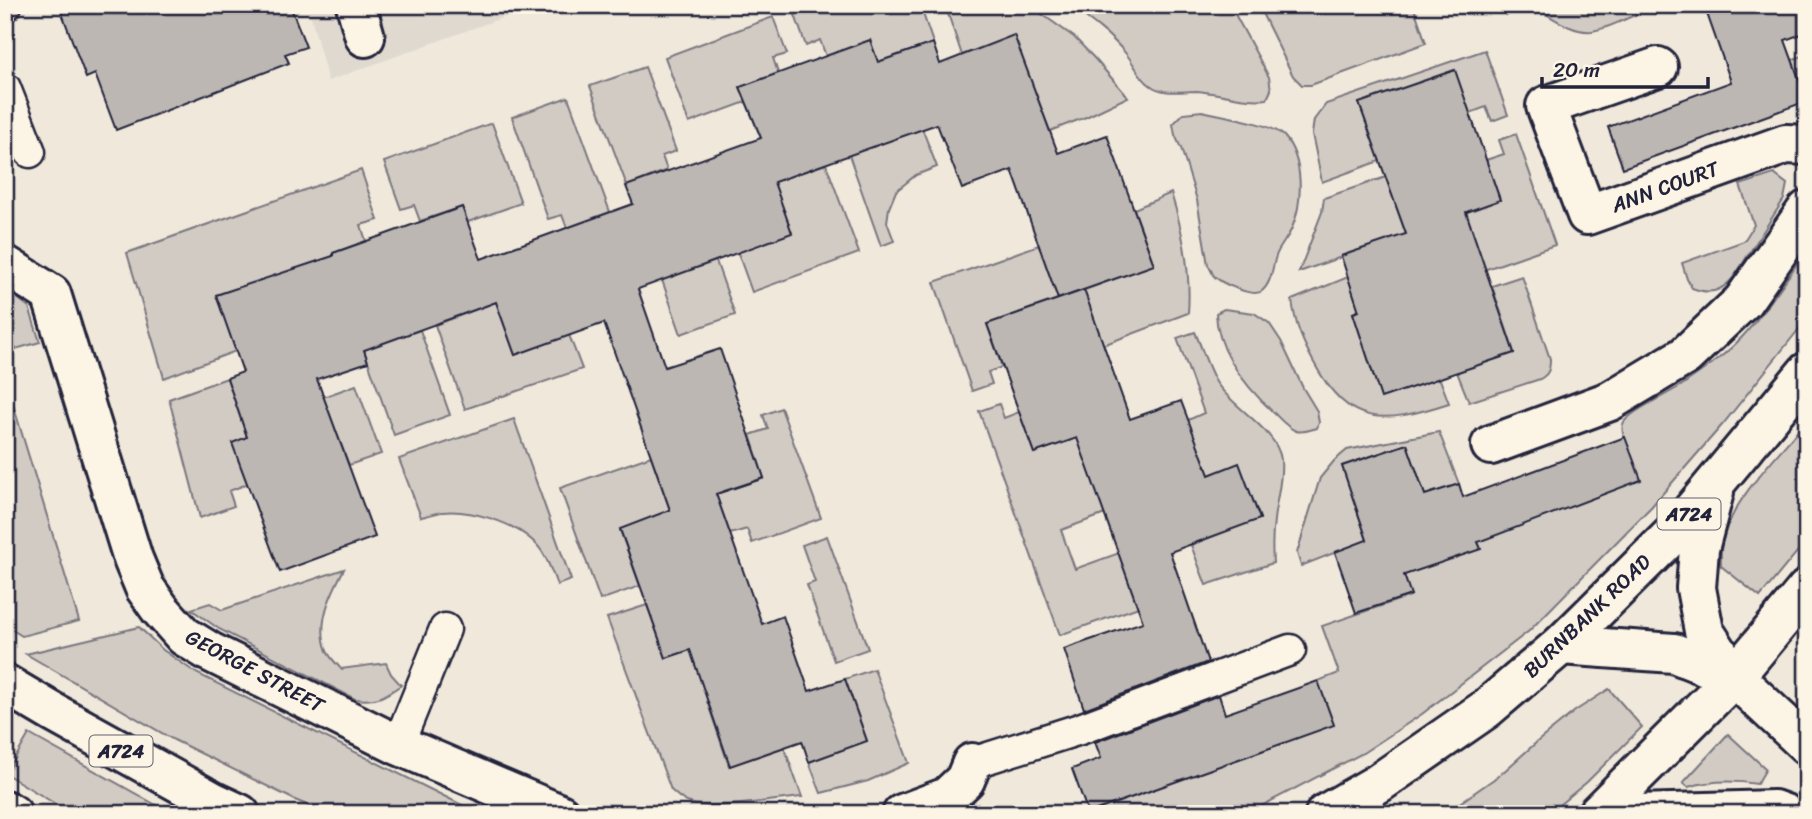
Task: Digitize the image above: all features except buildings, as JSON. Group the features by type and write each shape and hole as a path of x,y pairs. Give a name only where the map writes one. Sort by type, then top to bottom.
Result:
{"street":[{"name":"ANN COURT","path":"1658,67 1546,106 1587,215 1786,145 1807,145"},
{"path":"1491,445 1610,401 1685,356 1742,301 1807,210"},
{"name":"GEORGE STREET","path":"5,265 51,294 133,559 145,588 184,636 210,652 398,745 560,814"},
{"name":"BURNBANK ROAD","path":"1325,814 1379,783 1486,709 1561,645 1673,534 1807,372"},
{"name":"A724","path":"1717,480 1699,549 1696,588 1704,631 1734,677"},
{"path":"1597,814 1734,677 1807,589"},
{"path":"1561,645 1674,653 1734,677 1807,745"},
{"name":"A724","path":"5,684 65,720 240,814"},
{"path":"902,814 947,797 965,780 972,763"},
{"path":"5,810 12,814"},
{"path":"1638,814 1774,810 1785,814"}],"lane":[{"path":"5,88 30,152"},
{"path":"398,745 445,629"},
{"path":"972,763 1080,729 1290,650"}],"shaded area":[{"path":"308,5 537,5 328,81"},
{"path":"812,5 920,5 933,43 878,62 870,40 826,56 820,40 806,46 794,12"},
{"path":"945,5 1029,5 1074,37 1128,97 1050,131 1014,36 962,55"},
{"path":"1069,5 1230,5 1269,77 1271,90 1267,99 1155,88 1143,78 1114,41"},
{"path":"1258,5 1413,5 1426,43 1311,85 1302,85 1293,76"},
{"path":"1504,5 1631,5 1635,15 1603,28 1584,31 1569,27 1534,7 1507,15"},
{"path":"773,17 787,54 773,58 778,73 741,87 746,102 689,123 665,57"},
{"path":"1485,50 1508,115 1492,121 1486,107 1470,113 1454,70 1359,103 1380,161 1322,182 1312,134 1314,120 1326,104"},
{"path":"1807,54 1807,99 1792,60"},
{"path":"645,67 676,151 662,156 667,170 627,186 590,86"},
{"path":"568,97 610,212 567,228 562,215 548,219 512,117"},
{"path":"1202,111 1278,131 1291,145 1295,156 1300,181 1296,218 1277,253 1268,283 1258,293 1237,289 1222,282 1213,275 1208,265 1197,200 1173,124 1184,113"},
{"path":"918,118 937,167 916,175 896,191 887,222 894,241 881,246 849,155"},
{"path":"492,123 521,203 468,222 462,207 420,221 414,205 401,209 384,162"},
{"path":"1516,134 1555,245 1455,280 1435,224 1500,200 1486,160 1504,154 1499,140"},
{"path":"826,164 859,253 752,292 738,253 774,182"},
{"path":"361,170 378,220 361,225 366,241 333,253 347,298 217,296 236,351 164,378 127,253"},
{"path":"1774,174 1787,184 1784,199 1734,277 1715,291 1692,288 1682,263 1744,241 1754,225 1740,185"},
{"path":"1386,177 1406,234 1299,272 1322,212 1324,198"},
{"path":"1171,193 1185,252 1188,313 1103,345 1084,290 1154,265 1134,209"},
{"path":"1039,245 1058,299 987,324 1002,367 988,372 992,384 972,391 934,282"},
{"path":"1807,250 1807,319 1723,424 1651,507 1529,631 1422,714 1363,753 1246,814 1086,814 1333,725 1318,681 1339,673 1322,626 1410,596 1404,575 1480,549 1463,498 1640,479 1623,435 1626,419 1685,383 1730,349 1760,315"},
{"path":"716,261 735,315 681,334 662,280"},
{"path":"1522,276 1550,359 1548,371 1540,379 1469,402 1457,372 1514,352 1492,286"},
{"path":"1348,277 1359,310 1353,313 1374,377 1439,377 1449,403 1405,415 1370,415 1355,410 1340,399 1327,383 1302,339 1292,300"},
{"path":"13,295 29,307 40,342 5,352 5,297"},
{"path":"496,302 515,355 569,335 582,369 465,409 435,325"},
{"path":"1224,309 1254,313 1269,323 1317,411 1317,428 1301,432 1290,428 1244,381 1228,356 1218,328 1216,313"},
{"path":"420,330 450,415 394,435 364,350"},
{"path":"1195,332 1216,382 1272,439 1281,460 1273,531 1273,563 1206,585 1191,545 1260,518 1239,464 1209,475 1188,420 1204,413 1177,338"},
{"path":"5,378 79,621 22,636 8,627 5,619"},
{"path":"227,378 247,437 247,484 229,491 234,506 200,518 169,399"},
{"path":"356,385 381,454 349,465 327,408 301,405"},
{"path":"999,404 1004,418 1019,412 1034,453 1087,434 1105,514 1061,530 1075,569 1119,553 1178,593 1060,635 979,411"},
{"path":"781,408 821,518 752,543 747,529 730,534 716,494 764,478 750,435 768,429 763,415"},
{"path":"514,419 571,580 557,585 542,551 515,528 491,518 465,513 442,512 421,517 399,459"},
{"path":"1807,420 1807,540 1760,597 1721,566 1722,542 1737,507 1747,492"},
{"path":"1439,432 1459,484 1425,495 1407,444 1342,466 1367,540 1301,566 1297,553 1320,478 1334,461 1347,450"},
{"path":"651,456 670,510 620,530 640,586 600,600 560,488"},
{"path":"827,536 868,649 834,661 807,585 815,582 802,545"},
{"path":"344,569 326,609 324,640 328,654 341,669 386,663 401,685 374,699 355,699 219,629 191,609 210,603 222,610"},
{"path":"647,605 666,658 723,638 707,701 729,766 784,747 802,797 712,806 684,801 671,790 607,618"},
{"path":"139,627 163,650 196,673 480,814 328,814 174,740 26,654"},
{"path":"874,669 909,763 868,781 821,793 809,762 867,741 845,679"},
{"path":"1609,689 1642,727 1587,782 1548,814 1444,814 1501,774 1575,711"},
{"path":"29,734 172,814 72,814 6,774"},
{"path":"1728,734 1766,769 1757,784 1722,781 1688,787 1683,783"}]}
